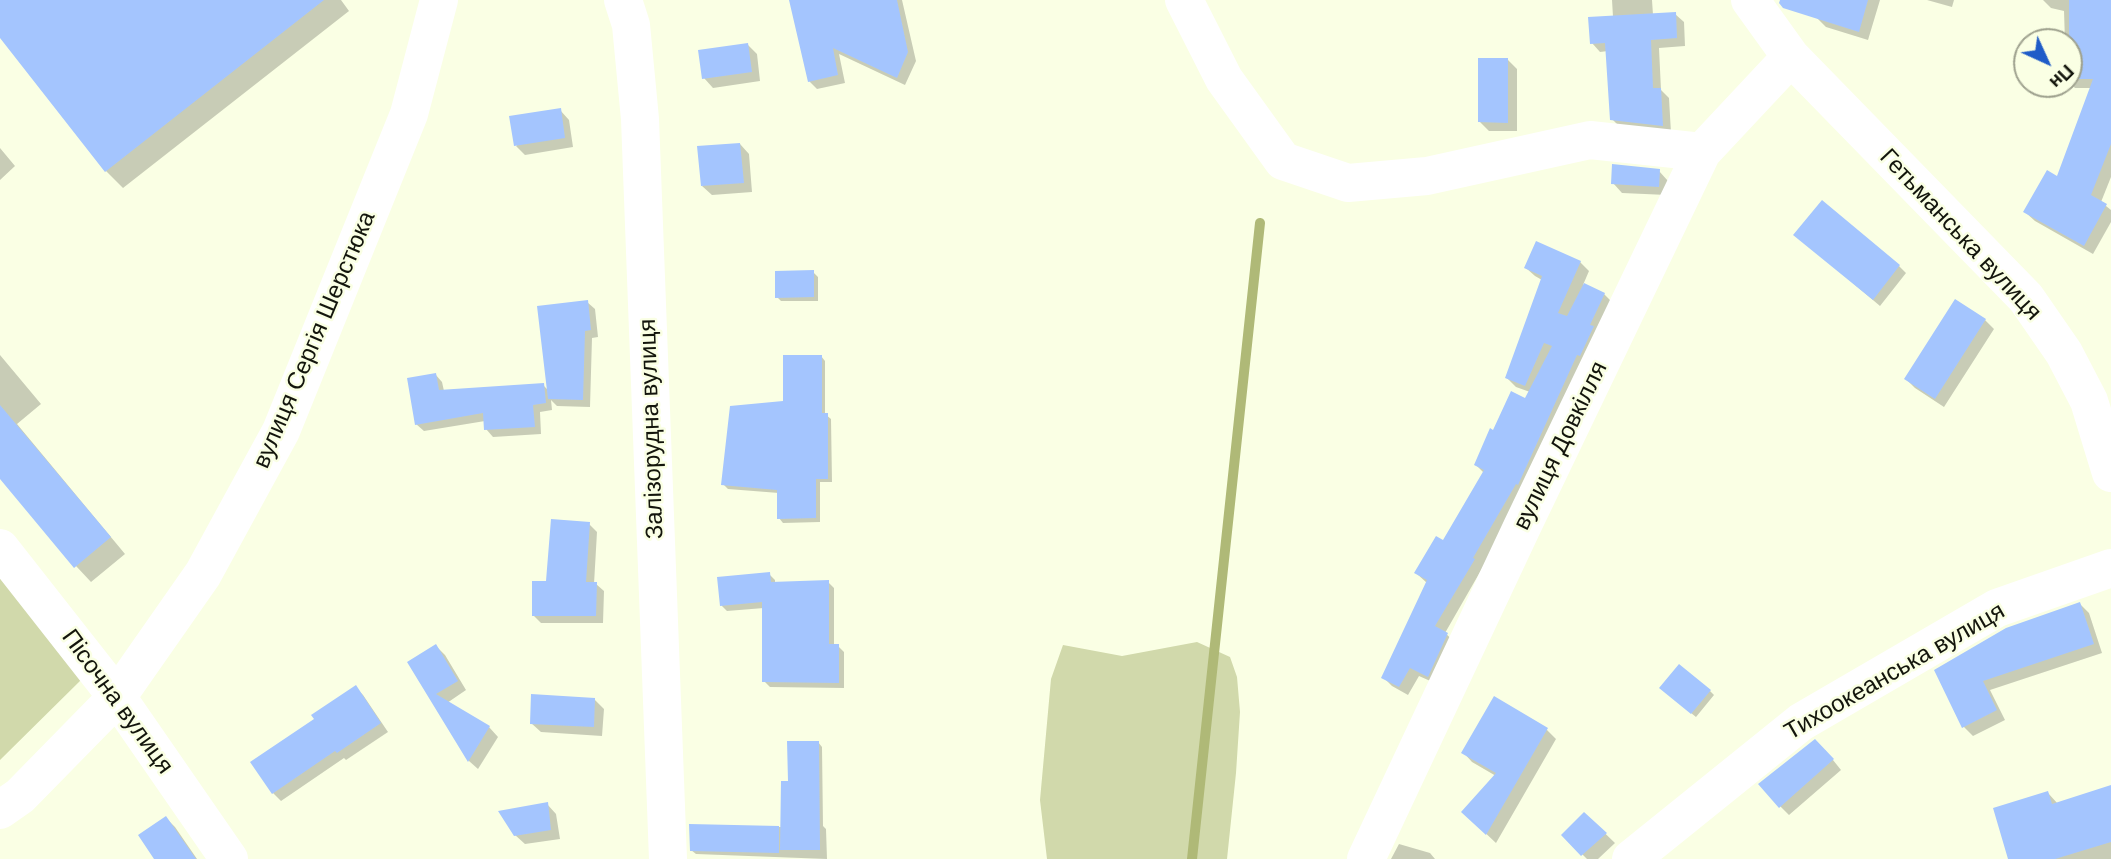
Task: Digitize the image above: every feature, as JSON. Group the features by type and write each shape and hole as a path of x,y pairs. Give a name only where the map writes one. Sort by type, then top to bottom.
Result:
{"street":[{"name":"вулиця Сергія Шерстюка","path":"0,810 20,796 117,697 203,574 281,431 409,114 439,0"},
{"name":"Залізорудна вулиця","path":"623,0 631,26 640,119 668,859"},
{"path":"1184,0 1224,79 1283,161 1348,183 1427,176 1590,140 1702,152"},
{"name":"Гетьманська вулиця","path":"1750,0 1791,57 2026,298 2064,353 2100,394 2111,473"},
{"name":"вулиця Довкілля","path":"1366,859 1702,152 1791,57"},
{"name":"Пісочна вулиця","path":"0,548 117,697 229,859"},
{"name":"Тихоокеанська вулиця","path":"1631,859 1801,722 1997,608 2111,568"}],"green space":[{"path":"0,575 81,680 0,760"},
{"path":"1197,642 1230,657 1237,677 1240,712 1227,859 1047,859 1040,800 1051,679 1063,645 1122,656"}],"building":[{"path":"0,0 324,0 105,172 0,38"},
{"path":"789,0 897,0 908,52 897,78 833,48 838,75 808,82"},
{"path":"1780,0 1868,0 1859,32 1783,8"},
{"path":"2069,0 2111,0 2111,144 2091,195 2107,204 2084,246 2023,212 2047,170 2057,176 2093,79 2083,79 2083,28 2069,28"},
{"path":"1676,12 1677,38 1651,40 1653,88 1661,88 1663,126 1610,120 1605,43 1590,44 1588,17"},
{"path":"748,43 752,72 702,79 698,50"},
{"path":"1478,58 1508,58 1508,123 1478,122"},
{"path":"561,108 565,138 514,146 509,116"},
{"path":"740,143 744,183 701,186 697,146"},
{"path":"1612,164 1660,169 1659,187 1611,184"},
{"path":"1822,200 1900,265 1873,300 1793,235"},
{"path":"1536,241 1581,261 1558,313 1567,316 1584,283 1605,293 1590,325 1594,326 1580,356 1577,355 1518,485 1516,484 1435,626 1448,633 1428,677 1410,668 1399,687 1381,678 1427,580 1414,573 1436,536 1443,540 1484,470 1474,465 1490,428 1493,430 1511,391 1525,398 1552,346 1544,343 1525,386 1505,378 1542,276 1524,268"},
{"path":"814,270 814,297 775,298 775,271"},
{"path":"1955,299 1986,319 1935,399 1904,379"},
{"path":"588,300 591,330 585,331 583,400 548,399 537,306"},
{"path":"783,355 822,355 822,413 828,413 828,479 816,479 816,518 777,519 777,490 721,485 730,406 783,401"},
{"path":"436,373 439,390 544,383 546,403 533,405 535,427 484,430 483,413 415,425 407,378"},
{"path":"0,405 111,537 74,568 0,479"},
{"path":"551,519 590,522 586,582 597,582 596,616 532,616 532,581 546,581"},
{"path":"770,572 771,582 829,580 829,644 839,644 839,683 762,682 762,602 720,606 717,577"},
{"path":"2080,602 2094,644 1983,681 1997,710 1962,728 1934,670 2006,628"},
{"path":"436,644 458,681 436,694 490,726 468,762 407,662"},
{"path":"1679,664 1711,690 1691,714 1659,688"},
{"path":"356,685 381,723 272,794 250,762 314,719 311,715"},
{"path":"531,694 595,698 594,727 530,724"},
{"path":"1494,696 1548,728 1486,835 1461,812 1496,773 1461,753"},
{"path":"1815,739 1834,759 1779,808 1758,784"},
{"path":"787,741 819,741 820,850 780,850 781,781 788,781"},
{"path":"2111,785 2111,842 2055,859 2008,859 1993,808 2048,791 2052,804"},
{"path":"548,802 551,830 514,836 498,811"},
{"path":"1584,812 1607,833 1581,856 1561,835"},
{"path":"166,816 196,859 154,859 138,835"},
{"path":"689,824 779,826 779,853 690,851"}],"waterway":[{"path":"1192,859 1260,223"}]}
